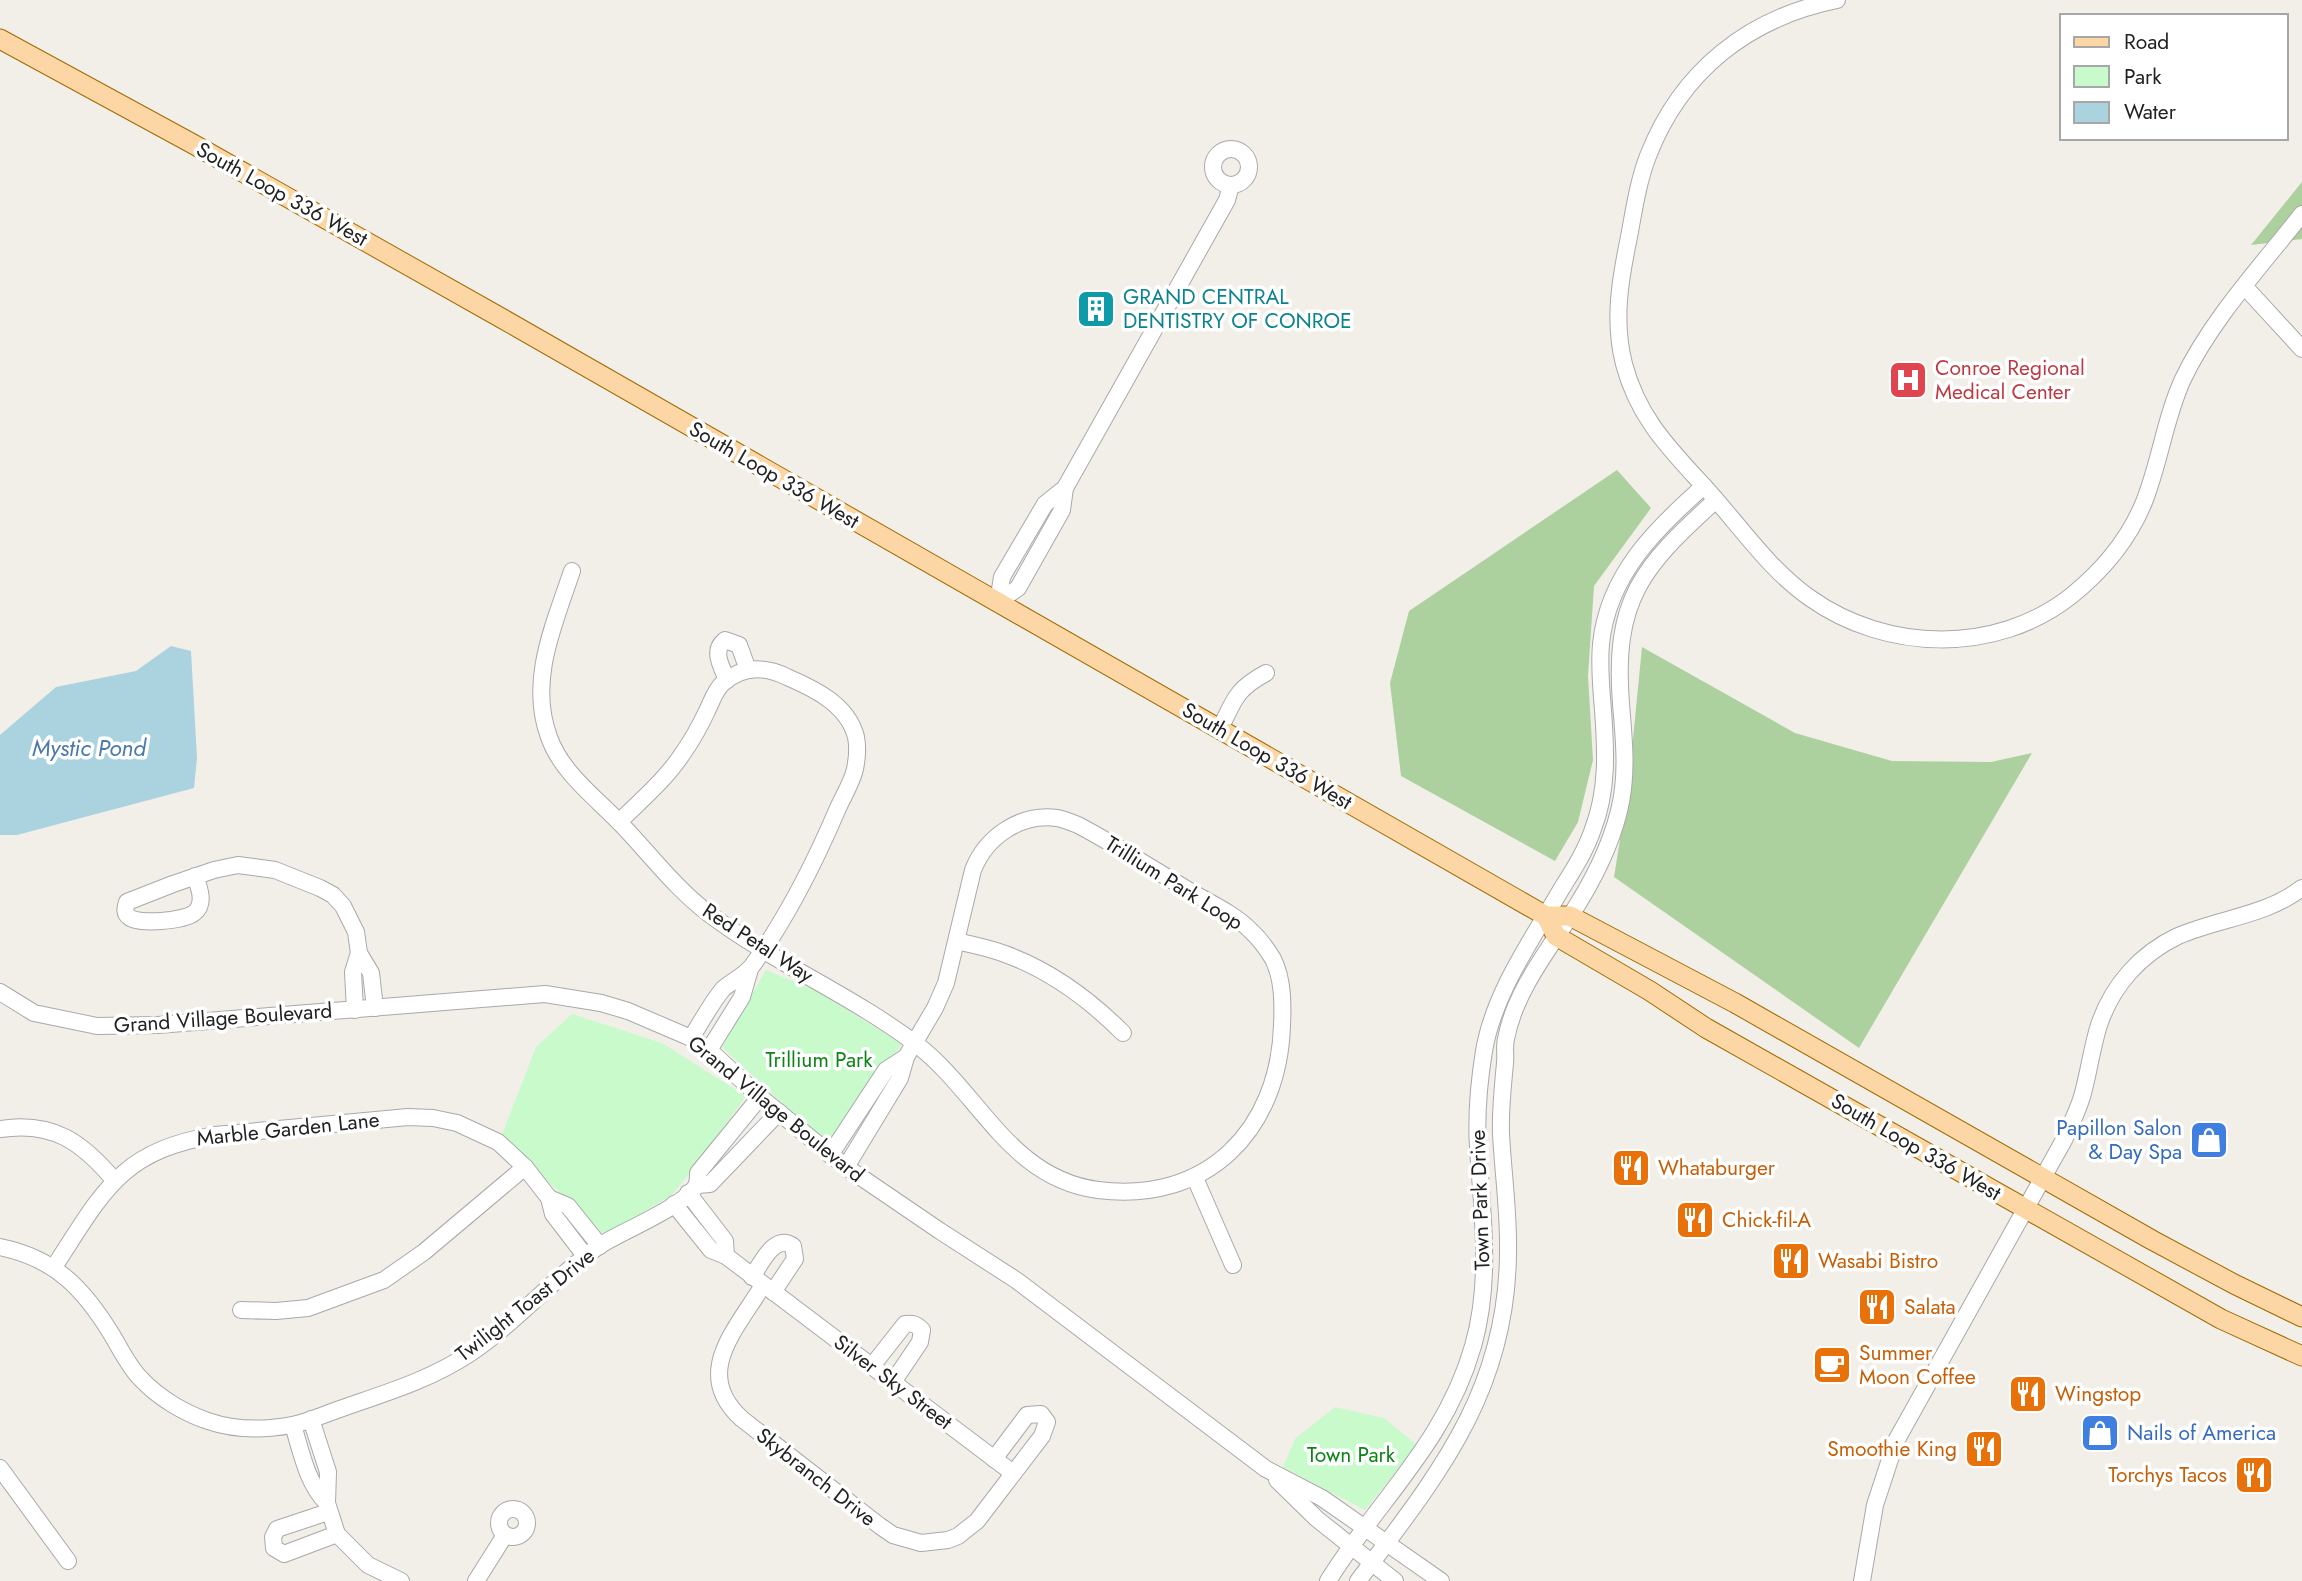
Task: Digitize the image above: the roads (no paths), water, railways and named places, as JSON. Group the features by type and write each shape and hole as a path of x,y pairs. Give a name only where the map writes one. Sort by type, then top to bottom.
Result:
{"main road":[{"name":"South Loop 336 West","path":"0,39 479,305 1546,916 1570,916 1735,1003 2234,1284 2302,1317"},
{"path":"1546,916 1556,936"},
{"name":"South Loop 336 West","path":"1556,936 1650,991 1706,1028 2023,1209 2221,1319 2302,1356"}],"street":[{"path":"1837,0 1775,18 1724,50 1698,74 1671,109 1646,160 1619,286 1619,340 1624,366 1643,414 1672,451 1781,573 1808,597 1834,613 1892,635 1925,640 1958,640 2025,623 2057,605 2095,576 2127,534 2144,501 2182,382 2212,329 2302,214"},
{"path":"998,603 1018,588 1062,510 1065,488 1227,200 1231,185"},
{"path":"2245,287 2302,349"},
{"name":"Town Park Drive","path":"1328,1581 1417,1461 1450,1404 1472,1350 1478,1330 1483,1283 1484,1209 1478,1144 1478,1105 1484,1051 1492,1021 1503,995 1582,855 1603,797 1606,764 1601,642 1611,601 1621,579 1644,543 1704,486"},
{"name":"Town Park Drive","path":"1358,1581 1438,1473 1454,1447 1483,1386 1501,1327 1508,1253 1501,1132 1505,1040 1521,998 1570,916 1605,852 1613,831 1625,765 1618,664 1629,607 1648,569 1659,554 1716,500"},
{"name":"Red Petal Way","path":"572,571 542,667 540,688 542,712 549,738 560,759 705,912 762,950 839,995 910,1050"},
{"path":"727,680 717,652 718,646 725,640 739,645 748,670"},
{"path":"619,822 661,782 680,758 714,695 727,680 748,670 762,668 775,671 818,692 838,706 848,718 856,737 855,770 832,821 792,902 750,969 742,997 709,1050"},
{"path":"1220,729 1238,692 1250,681 1266,673"},
{"path":"1606,764 1625,765"},
{"name":"Trillium Park Loop","path":"846,1167 900,1078 910,1050 946,984 972,870 978,857 986,845 1008,828 1041,818 1058,818 1078,825 1249,929 1273,960 1279,976 1283,1000 1281,1056 1275,1079 1257,1120 1229,1153 1195,1178 1157,1188 1095,1190 1058,1179 1020,1154 929,1055 910,1050"},
{"path":"195,876 238,865 275,870 333,895 343,906 356,932 359,953 371,973 375,1008"},
{"path":"1862,1581 1875,1505 1895,1441 2074,1116 2083,1094 2099,1025 2110,999 2127,974 2154,949 2179,936 2263,910 2282,902 2302,888"},
{"path":"957,941 1004,954 1033,967 1064,985 1106,1016 1123,1033"},
{"path":"355,1010 353,972 359,953"},
{"path":"691,1038 723,990 750,969"},
{"name":"Grand Village Boulevard","path":"0,992 34,1013 97,1026 158,1025 545,994 619,1008 691,1038 709,1050 760,1097 846,1167 1016,1280 1266,1469 1317,1519 1395,1581"},
{"name":"Trillium Park Loop","path":"830,1154 886,1070 910,1050"},
{"name":"Twilight Toast Drive","path":"692,1189 698,1173 760,1097"},
{"name":"Twilight Toast Drive","path":"0,1247 19,1251 54,1267 93,1304 141,1379 171,1403 210,1422 231,1427 293,1425 407,1386 469,1354 516,1318 600,1246 674,1204 692,1189 710,1184 779,1112"},
{"name":"Marble Garden Lane","path":"54,1267 114,1180 139,1160 186,1140 408,1117 457,1123 498,1142 525,1167 549,1198 553,1214 586,1257"},
{"path":"0,1129 39,1128 68,1138 93,1155 114,1180"},
{"path":"241,1310 308,1308 384,1280 424,1252 525,1167"},
{"path":"1195,1178 1233,1265"},
{"name":"Silver Sky Street","path":"692,1189 725,1241 726,1256"},
{"name":"Marble Garden Lane","path":"549,1198 568,1206 600,1246"},
{"name":"Silver Sky Street","path":"674,1204 711,1250 726,1256 1013,1473"},
{"name":"Skybranch Drive","path":"762,1284 730,1335 719,1364 720,1388 725,1399 742,1419 880,1526 893,1535 921,1543 948,1541 967,1531 1042,1436 1047,1422 1041,1414 1027,1415 994,1459"},
{"path":"872,1366 905,1324 918,1326 922,1330 920,1342 893,1382"},
{"path":"312,1419 328,1472 328,1507 337,1534 368,1565 401,1581"},
{"path":"293,1425 317,1494 328,1507"},
{"path":"0,1468 68,1561"},
{"name":"Grand Village Boulevard","path":"1266,1469 1322,1498 1441,1581"},
{"path":"328,1507 277,1529 272,1543 277,1551 284,1554 337,1534"},
{"path":"476,1581 505,1535"}],"water":[{"name":"Mystic Pond","path":"171,646 191,651 197,758 194,788 17,835 0,835 0,735 56,687 136,671"}],"place":[{"name":"GRAND CENTRAL DENTISTRY OF CONROE","path":"1096,309"},
{"name":"Conroe Regional Medical Center","path":"1908,380"},
{"name":"Papillon Salon & Day Spa","path":"2209,1140"},
{"name":"Whataburger","path":"1631,1168"},
{"name":"Chick-fil-A","path":"1695,1220"},
{"name":"Wasabi Bistro","path":"1791,1261"},
{"name":"Salata","path":"1877,1307"},
{"name":"Summer Moon Coffee","path":"1832,1365"},
{"name":"Wingstop","path":"2028,1394"},
{"name":"Nails of America","path":"2100,1433"},
{"name":"Smoothie King","path":"1984,1449"},
{"name":"Torchys Tacos","path":"2254,1475"}],"park label":[{"name":"Trillium Park","path":"819,1060"},
{"name":"Town Park","path":"1351,1455"}]}
